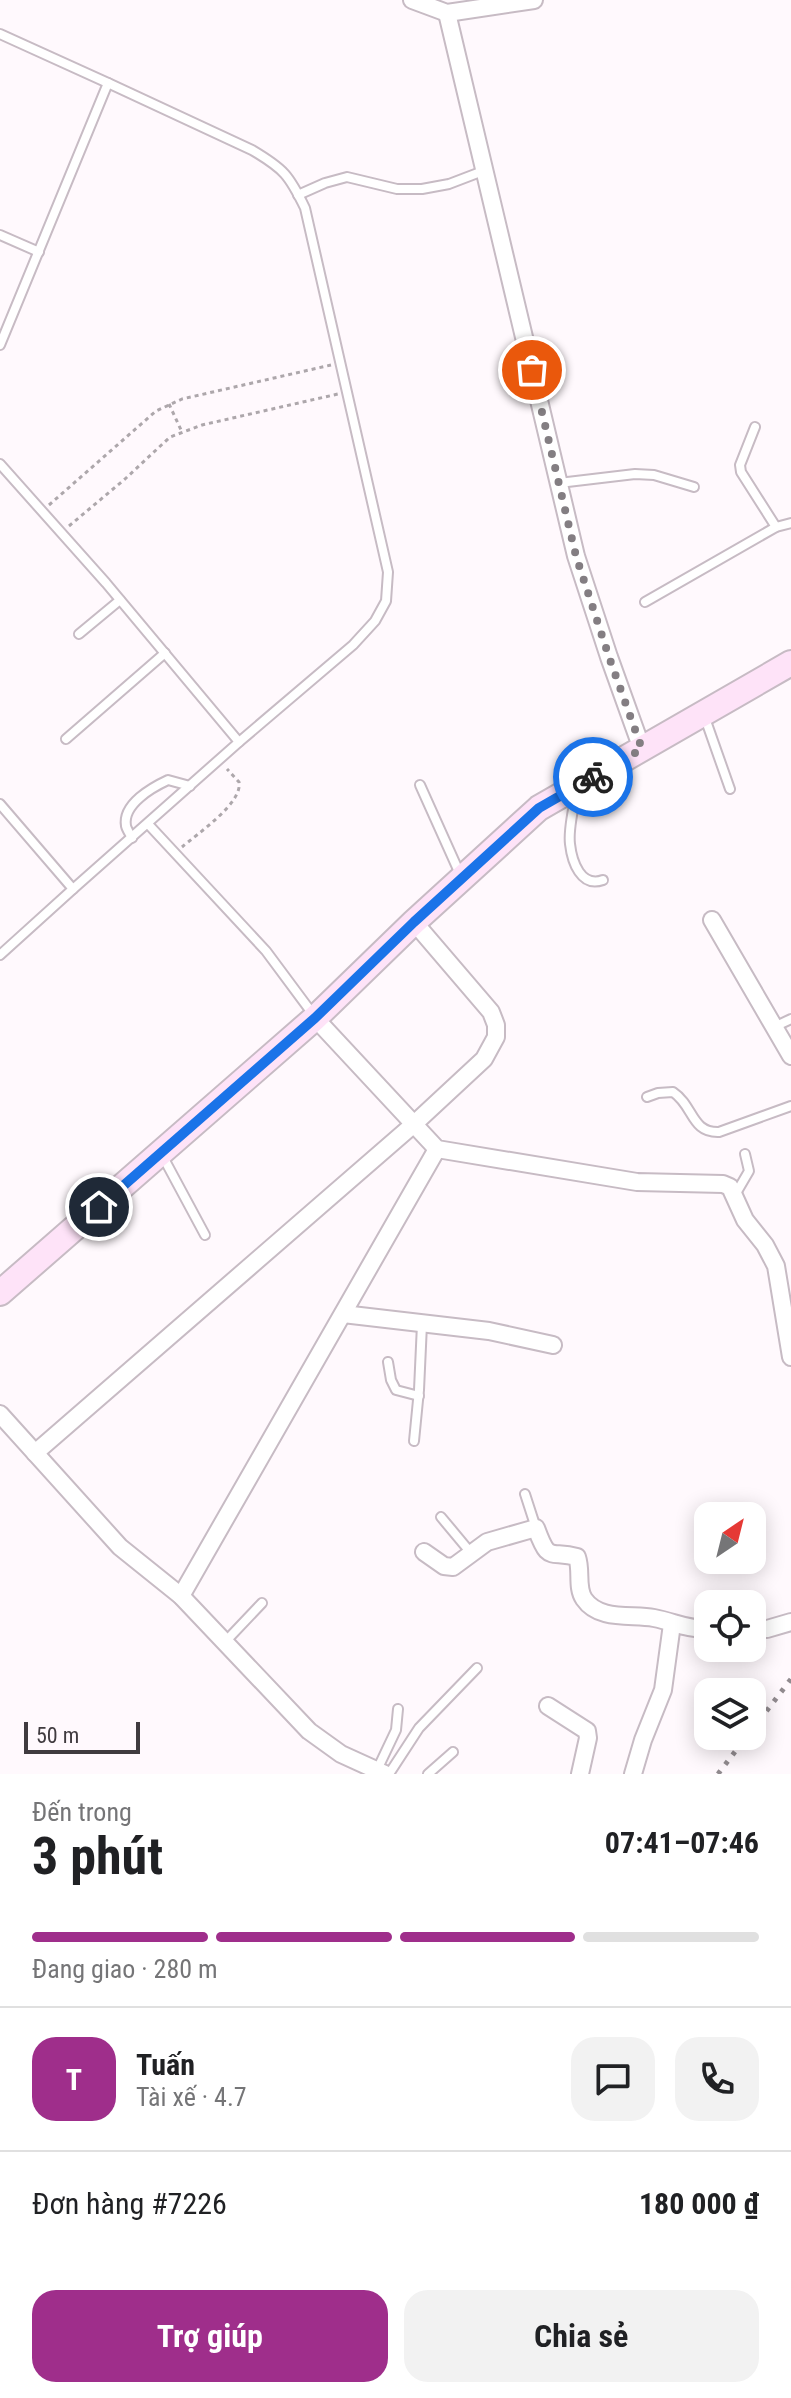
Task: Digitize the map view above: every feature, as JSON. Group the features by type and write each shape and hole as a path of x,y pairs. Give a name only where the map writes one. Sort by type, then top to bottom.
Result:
{"main road":[{"path":"0,1293 315,1018 539,808 790,666"}],"street":[{"path":"412,0 431,4 447,13 534,0"},
{"path":"447,13 587,592 642,749"},
{"path":"712,920 791,1056"},
{"path":"35,1453 414,1124 484,1059 496,1037 491,1012 414,922"},
{"path":"315,1018 437,1149 637,1182 723,1184 730,1187 745,1220 765,1245 776,1266 791,1357"},
{"path":"181,1596 437,1149"},
{"path":"343,1314 503,1334 553,1345"},
{"path":"0,1414 120,1547 181,1596 309,1731 341,1754 383,1773"},
{"path":"424,1552 444,1566 453,1567 487,1542 536,1528 544,1548 550,1553 577,1557 580,1591 596,1610 648,1617 694,1628"},
{"path":"766,1629 791,1622"},
{"path":"633,1774 643,1740 660,1702 672,1624"},
{"path":"548,1706 587,1731 580,1774"}],"lane":[{"path":"0,34 252,150 274,163 290,178 305,208 388,572 386,601 375,621 353,645 0,955"},
{"path":"0,345 3,328 39,252 108,83"},
{"path":"298,195 347,177 397,189 422,189 449,184 483,171"},
{"path":"0,235 39,252"},
{"path":"755,427 740,465 741,472 776,527"},
{"path":"0,464 239,742"},
{"path":"559,483 635,474 654,475 694,487"},
{"path":"645,602 776,527 791,523"},
{"path":"79,634 120,600"},
{"path":"66,739 165,653"},
{"path":"703,713 730,789"},
{"path":"132,838 126,817 146,793 168,780 190,786"},
{"path":"420,785 462,878"},
{"path":"576,787 569,842 576,868 590,882 603,880"},
{"path":"0,804 73,889"},
{"path":"148,824 266,951 315,1018"},
{"path":"774,1027 791,1019"},
{"path":"647,1097 673,1092 686,1103 698,1126 709,1132 719,1132 791,1106"},
{"path":"161,1153 205,1235"},
{"path":"735,1195 749,1171 745,1154"},
{"path":"414,1441 422,1323"},
{"path":"388,1362 396,1390 419,1396"},
{"path":"525,1494 536,1528"},
{"path":"441,1517 472,1553"},
{"path":"225,1642 262,1603"},
{"path":"383,1773 419,1728 477,1668"},
{"path":"383,1773 396,1730 398,1709"},
{"path":"428,1774 453,1752"}],"path":[{"path":"42,512 156,411 169,404 339,363"},
{"path":"61,533 170,437 202,425 346,393"},
{"path":"169,404 182,432"},
{"path":"175,853 215,819 241,789 239,782 219,760"}],"railway":[{"path":"766,1712 791,1679"},
{"path":"718,1774 736,1750"}],"way so far":[{"path":"532,370 576,556 642,749 593,777"}],"route":[{"path":"99,1207 315,1018 539,808 593,777"}]}
